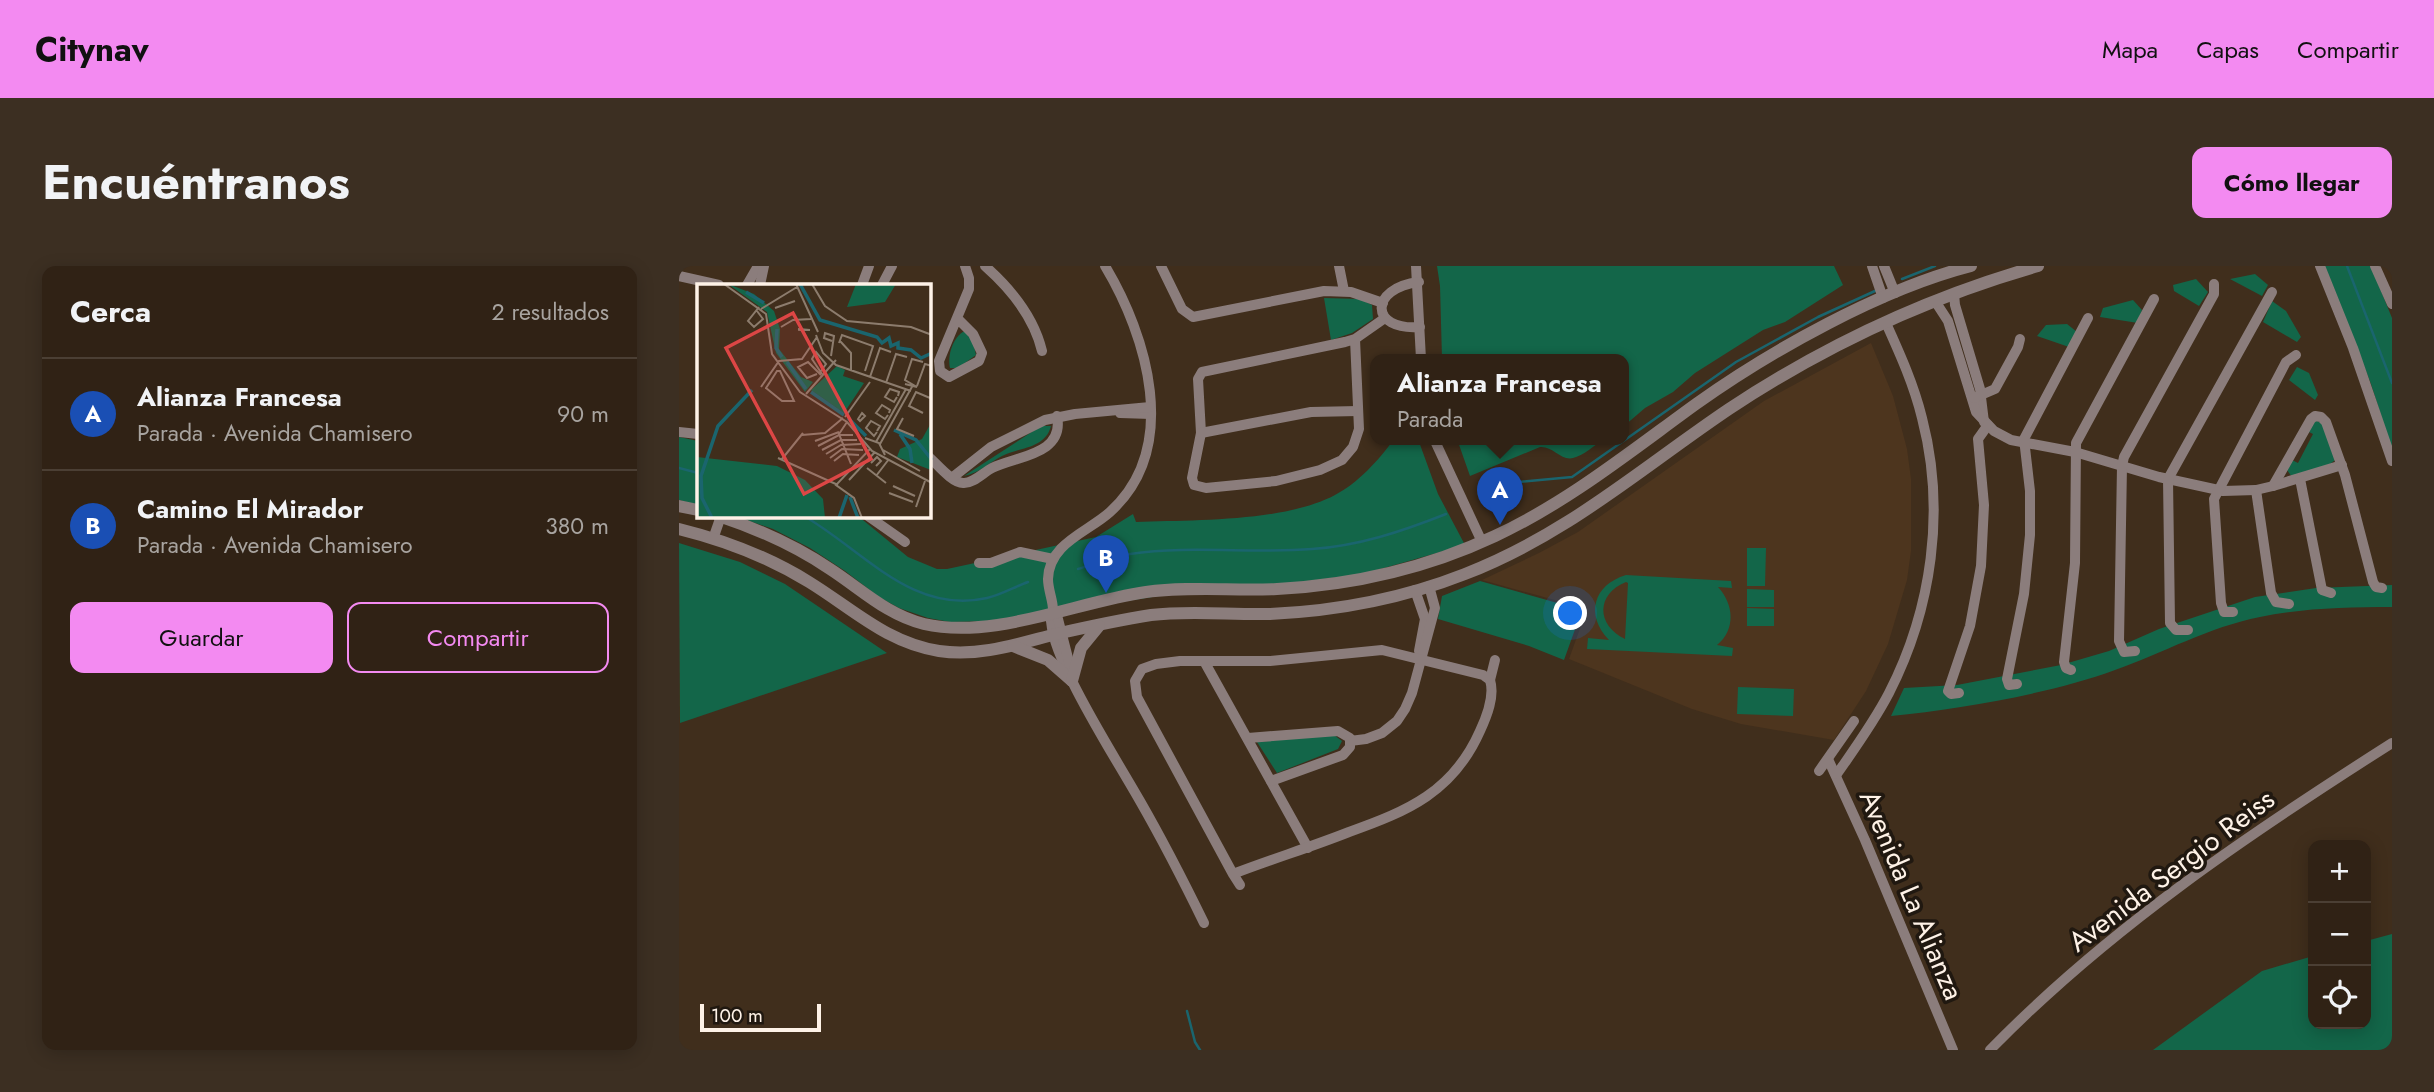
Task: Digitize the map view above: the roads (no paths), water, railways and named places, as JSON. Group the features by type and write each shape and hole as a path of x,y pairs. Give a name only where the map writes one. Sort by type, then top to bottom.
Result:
{"street":[{"path":"748,284 758,266"},
{"path":"760,284 764,266"},
{"path":"862,284 869,266"},
{"path":"883,284 892,266"},
{"path":"957,318 973,334 982,353 979,361 949,377 940,371 939,361 969,289 966,270 978,266"},
{"path":"985,266 1024,309 1036,331 1042,351"},
{"path":"1105,266 1126,305 1138,338 1151,410 1147,449 1131,488 1108,513 1066,543 1053,559 1048,582 1053,612 1051,620 1058,634 1061,656 1085,707 1166,849 1204,923"},
{"path":"1161,266 1182,309 1193,317 1324,291 1344,291 1383,303"},
{"path":"1339,266 1344,291"},
{"path":"1416,266 1419,282 1421,354"},
{"path":"1872,266 1889,296"},
{"path":"1884,266 1889,296"},
{"path":"725,518 792,546 830,568 879,604 916,622 945,628 975,629 1119,597 1165,590 1274,589 1371,577 1433,560 1517,526 1562,500 1714,392 1769,357 1889,296 1971,266"},
{"path":"1991,281 1993,266"},
{"path":"679,529 713,539 788,570 825,592 877,629 912,645 939,651 963,653 998,650 1058,634 1163,614 1273,614 1362,603 1435,585 1490,564 1547,536 1594,507 1749,397 1808,361 1935,301 2038,266"},
{"path":"2321,266 2392,461"},
{"path":"2375,266 2392,304"},
{"path":"679,276 715,284"},
{"path":"1385,318 1383,303 1387,293 1393,288 1419,282"},
{"path":"2135,651 2123,652 2119,641 2122,466 2214,293 2214,284"},
{"path":"2188,630 2176,630 2170,623 2168,480 2272,292"},
{"path":"1954,294 1980,389 1975,397"},
{"path":"2071,670 2066,668 2064,662 2075,563 2076,443 2154,299"},
{"path":"1935,301 1948,321 1975,397 1978,417 2002,436 2024,443 2075,452 2168,480 2216,491 2256,490 2300,479 2341,464"},
{"path":"1385,318 1401,328 1420,327"},
{"path":"1355,339 1359,429 1356,440 1342,460 1320,470 1257,484 1206,488 1195,486 1192,478 1201,433 1198,379 1202,372 1355,339 1385,318"},
{"path":"2017,684 2009,685 2007,679 2029,556 2030,491 2024,443 2027,432 2088,318"},
{"path":"1837,774 1872,723 1902,666 1924,598 1933,541 1934,491 1926,434 1912,384 1886,323"},
{"path":"1975,397 1995,389 2020,340"},
{"path":"2233,612 2224,612 2221,603 2214,499 2286,362 2296,355"},
{"path":"953,477 971,461 1003,440 1057,416 1151,410"},
{"path":"1201,433 1311,412 1358,411"},
{"path":"931,459 960,483 966,483 997,466 1041,451 1056,435 1057,416"},
{"path":"2273,486 2311,419 2315,416 2321,417 2325,421 2341,464 2373,582 2376,587 2382,589"},
{"path":"1959,693 1951,694 1948,691 1967,638 1979,579 1985,505 1978,439 1986,423"},
{"path":"679,432 697,433"},
{"path":"1437,445 1482,542"},
{"path":"2300,479 2321,584 2323,591 2331,593"},
{"path":"2256,490 2271,593 2276,602 2289,604"},
{"path":"679,506 697,510"},
{"path":"713,539 719,518"},
{"path":"871,518 905,542"},
{"path":"979,563 991,563 1020,552 1053,559"},
{"path":"1350,741 1373,737 1387,730 1397,721 1412,693 1435,608 1435,585 1429,572 1433,560"},
{"path":"1415,590 1424,616 1420,659"},
{"path":"1072,681 1081,648 1100,625"},
{"path":"1013,645 1048,660 1072,681"},
{"path":"1240,885 1135,689 1135,681 1140,672 1150,665 1171,662 1288,660 1378,650 1483,675 1490,680"},
{"path":"1234,874 1398,814 1425,800 1441,787 1462,763 1479,735 1489,704 1492,686 1490,680 1495,660"},
{"path":"1204,661 1308,848"},
{"path":"1819,771 1854,721"},
{"path":"1248,738 1338,731 1347,735 1350,741 1349,749 1343,755 1271,781"},
{"name":"Avenida Sergio Reiss","path":"1990,1050 2063,981 2154,905 2268,823 2392,743"},
{"name":"Avenida La Alianza","path":"1828,759 1837,774 1953,1050"}],"waterway":[{"path":"1902,279 1935,266"},
{"path":"2347,266 2392,383"},
{"path":"1629,437 1736,362 1818,317 1875,291"},
{"path":"1493,493 1519,482 1572,477 1618,445"},
{"path":"679,468 697,473"},
{"path":"1078,569 1124,555 1153,551 1289,550 1347,545 1381,537 1446,514"},
{"path":"807,518 889,576 935,597 960,601 987,598 1028,582"},
{"path":"1187,1011 1195,1042 1200,1050"}],"place":[{"name":"Alianza Francesa","path":"1500,525"},
{"name":"Camino El Mirador","path":"1106,593"}]}
